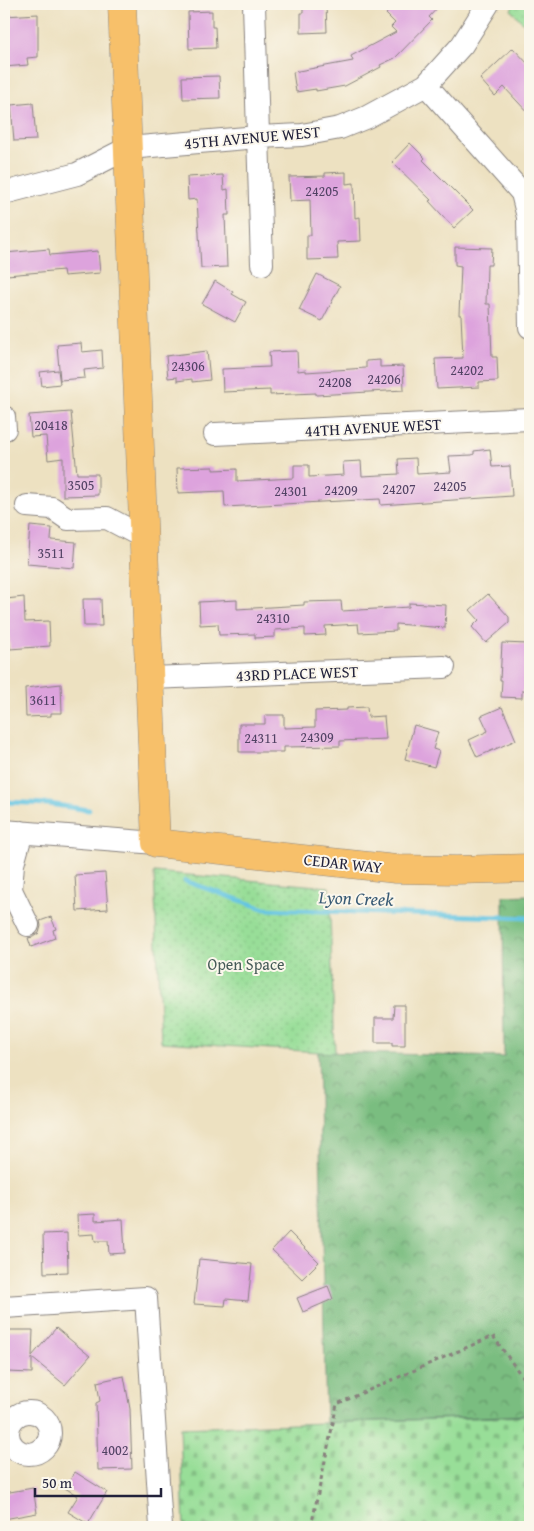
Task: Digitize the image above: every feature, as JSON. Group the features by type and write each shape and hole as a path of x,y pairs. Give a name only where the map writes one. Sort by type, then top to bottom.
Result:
{"main road":[{"path":"122,4 156,843"},
{"name":"CEDAR WAY","path":"156,843 396,869 530,868"}],"street":[{"path":"254,4 262,264"},
{"path":"488,4 462,45 426,86 522,193 528,217 530,327"},
{"name":"45TH AVENUE WEST","path":"128,148 302,135 340,128 367,117 426,86"},
{"path":"4,193 77,174 128,148"},
{"name":"44TH AVENUE WEST","path":"215,434 530,419"},
{"path":"27,506 52,508 68,519 107,518 143,537"},
{"name":"43RD PLACE WEST","path":"150,678 444,667"},
{"path":"28,925 11,890 13,832 156,843"},
{"path":"4,1307 146,1298 161,1527"}],"path":[{"path":"311,1527 337,1404 493,1336 530,1388"}],"green space":[{"path":"514,4 530,4 530,30 511,10"},
{"name":"Open Space","path":"154,872 329,887 335,1053 161,1042"},
{"path":"530,895 530,1415 326,1423 318,1052 504,1057 503,896"},
{"path":"530,1416 530,1527 184,1527 180,1428"}],"building":[{"path":"303,4 326,4 327,32 301,33"},
{"path":"396,4 441,4 429,17 432,20 395,58 380,65 381,67 345,86 296,92 293,72 353,61 351,56 396,32 391,27 395,23 386,14"},
{"path":"212,11 212,27 215,27 216,48 189,49 188,12"},
{"path":"38,14 38,57 27,58 28,65 4,67 5,16"},
{"path":"513,48 530,66 530,115 504,87 495,96 480,79"},
{"path":"219,76 220,98 183,99 182,77"},
{"path":"33,103 36,140 14,141 11,105"},
{"path":"410,143 425,158 423,160 473,210 454,228 429,201 431,200 392,162"},
{"path":"346,172 346,184 354,183 355,218 360,217 361,241 337,242 338,259 307,260 307,235 311,235 310,200 290,201 289,177 325,176 325,173"},
{"path":"223,175 224,190 228,189 229,215 225,215 227,267 201,268 197,199 188,200 187,177"},
{"path":"455,247 492,248 491,265 487,265 486,304 490,304 492,357 497,357 498,381 479,382 479,387 437,389 435,359 463,358 461,315 459,315 461,266 455,265"},
{"path":"49,249 50,255 98,251 100,273 64,276 63,270 7,275 5,253"},
{"path":"317,274 340,286 322,321 299,310"},
{"path":"215,281 246,302 235,322 202,304"},
{"path":"81,343 82,352 102,350 103,368 84,370 85,378 60,380 57,345"},
{"path":"207,351 210,380 192,382 192,379 177,381 177,377 168,378 166,356"},
{"path":"297,351 298,371 366,368 366,361 380,360 380,367 403,366 404,390 316,395 316,393 270,395 270,390 223,392 222,369 270,367 269,352"},
{"path":"58,370 60,384 42,386 40,372"},
{"path":"71,412 77,474 98,474 98,495 63,496 63,458 48,460 46,436 31,437 29,415"},
{"path":"490,449 492,467 510,466 512,496 381,505 380,499 225,507 224,491 178,493 177,468 213,467 213,470 237,469 237,481 294,478 294,465 309,465 309,477 344,475 343,462 361,461 362,476 399,474 398,459 416,458 417,474 451,472 449,456 472,455 474,451"},
{"path":"30,526 52,528 51,540 76,542 74,568 27,564"},
{"path":"488,594 509,617 509,623 486,643 472,627 479,620 470,610"},
{"path":"24,597 25,622 49,621 50,646 10,649 6,599"},
{"path":"83,599 101,599 102,626 84,626"},
{"path":"237,600 237,609 304,605 304,602 341,601 342,611 409,607 409,603 446,605 445,628 396,624 396,631 359,633 358,624 325,626 326,635 305,636 305,628 275,630 275,637 255,638 255,634 219,635 218,624 200,625 199,602"},
{"path":"502,643 528,644 527,668 530,668 530,691 522,690 522,698 501,697"},
{"path":"61,684 62,713 51,713 51,716 26,717 25,688"},
{"path":"367,707 368,717 384,716 386,739 340,741 340,746 284,747 284,752 239,752 239,724 265,724 265,715 284,715 284,728 315,727 315,711"},
{"path":"502,707 516,740 477,757 469,740 488,731 481,716"},
{"path":"414,725 438,732 433,749 439,751 434,767 405,759"},
{"path":"105,873 108,909 77,911 75,875"},
{"path":"51,917 56,929 53,930 55,938 31,947 28,938 39,933 40,921"},
{"path":"394,1005 405,1005 405,1046 392,1046 392,1043 375,1043 375,1018 393,1018"},
{"path":"95,1214 95,1221 123,1219 125,1253 109,1254 108,1241 95,1241 94,1234 78,1235 77,1215"},
{"path":"289,1232 319,1262 302,1279 272,1250"},
{"path":"67,1233 68,1272 44,1273 43,1234"},
{"path":"199,1259 252,1264 248,1301 226,1299 225,1306 194,1304"},
{"path":"328,1286 333,1299 303,1312 297,1298"},
{"path":"56,1328 90,1356 65,1385 32,1358 32,1373 7,1372 7,1354 4,1354 4,1330 33,1330 32,1356"},
{"path":"124,1376 130,1409 132,1469 98,1470 96,1403 100,1401 97,1382"},
{"path":"75,1472 107,1492 88,1524 68,1512 78,1496 65,1488"},
{"path":"33,1488 37,1513 4,1519 4,1493"}],"waterway":[{"name":"Lyon Creek","path":"4,802 49,804 89,810"},
{"name":"Lyon Creek","path":"185,881 265,909 530,918"}]}
